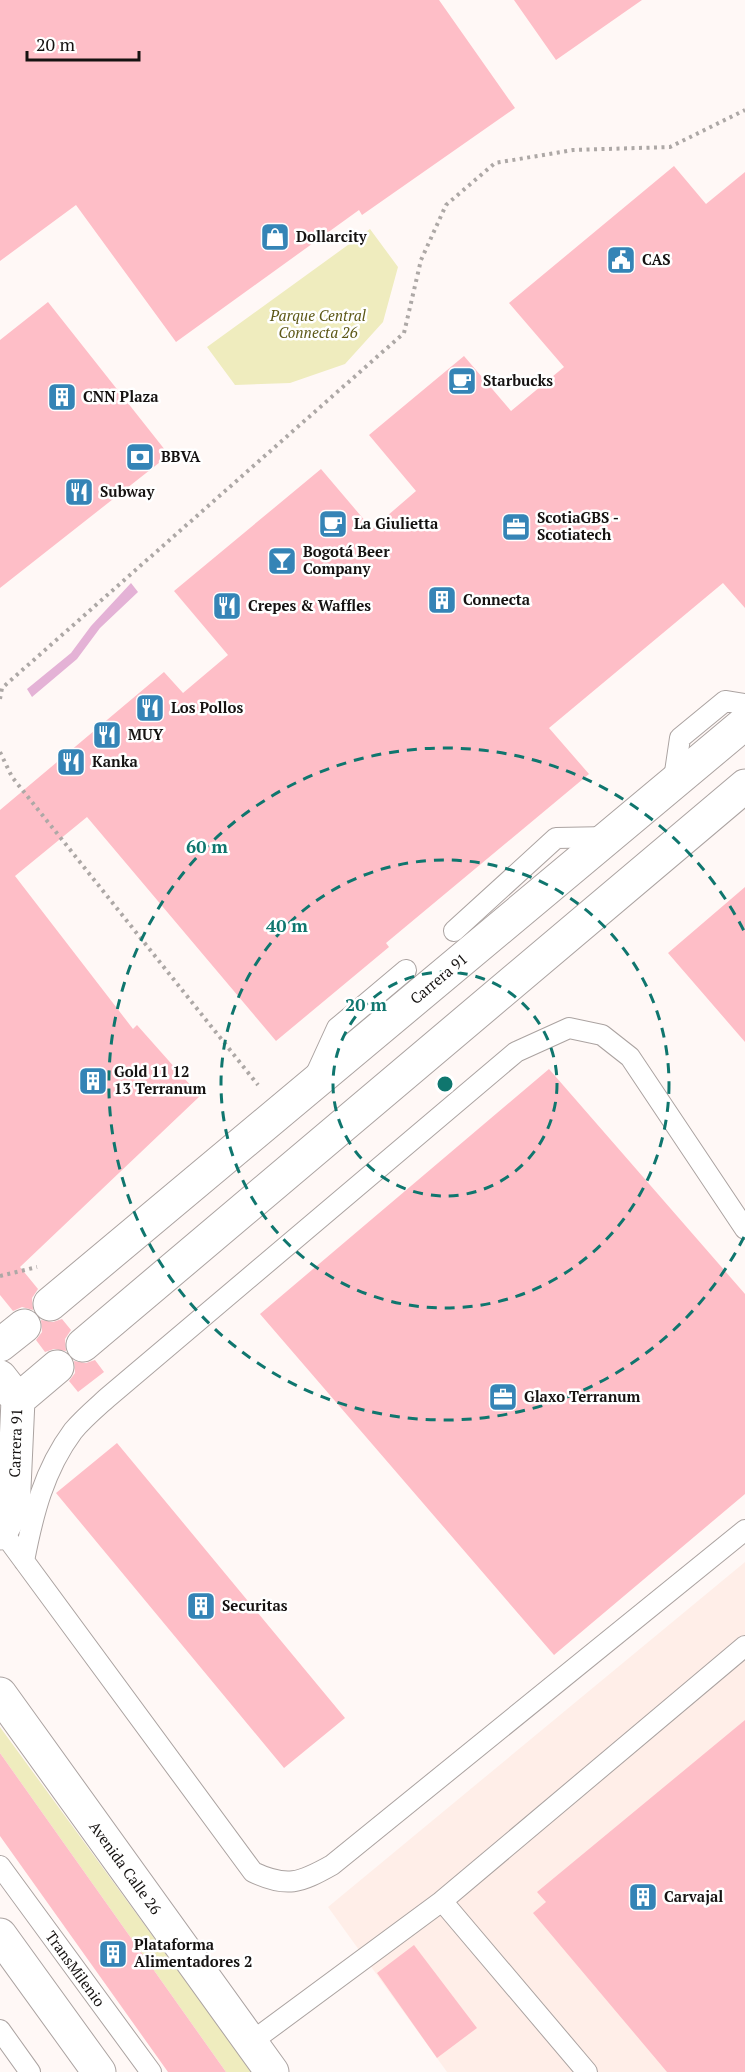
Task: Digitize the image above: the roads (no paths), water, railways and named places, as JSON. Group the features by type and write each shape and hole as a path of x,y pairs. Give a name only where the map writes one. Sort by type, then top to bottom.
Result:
{"street":[{"name":"Carrera 91","path":"50,1304 745,723"},
{"path":"83,1345 745,786"},
{"name":"Carrera 91","path":"1,1532 13,1510 15,1500 9,1388 57,1367"},
{"name":"Avenida Calle 26","path":"0,1694 272,2072"},
{"path":"0,1935 99,2072"}],"lane":[{"path":"677,780 675,772 680,738 725,701 745,704"},
{"path":"454,931 556,838 609,837"},
{"path":"310,1087 337,1028 406,970"},
{"path":"24,1561 33,1514 46,1476 74,1430 107,1398 516,1053 569,1028 602,1035 630,1058 745,1229"},
{"path":"1,1532 253,1872 274,1882 306,1880 332,1865 745,1530"},
{"path":"250,2043 442,1901 745,1646"},
{"name":"TransMilenio","path":"0,1866 151,2072"},
{"path":"442,1901 587,2072"},
{"path":"0,2030 30,2072"}],"place":[{"name":"Dollarcity","path":"275,237"},
{"name":"CAS","path":"621,260"},
{"name":"Starbucks","path":"462,381"},
{"name":"CNN Plaza","path":"62,397"},
{"name":"BBVA","path":"140,457"},
{"name":"Subway","path":"79,492"},
{"name":"La Giulietta","path":"333,524"},
{"name":"ScotiaGBS - Scotiatech","path":"516,527"},
{"name":"Bogotá Beer Company","path":"282,561"},
{"name":"Connecta","path":"442,600"},
{"name":"Crepes & Waffles","path":"227,606"},
{"name":"Los Pollos","path":"150,708"},
{"name":"MUY","path":"107,735"},
{"name":"Kanka","path":"71,762"},
{"name":"Gold 11 12 13 Terranum","path":"93,1081"},
{"name":"Glaxo Terranum","path":"503,1397"},
{"name":"Securitas","path":"201,1606"},
{"name":"Carvajal","path":"643,1897"},
{"name":"Plataforma Alimentadores 2","path":"113,1954"}],"park label":[{"name":"Parque Central Connecta 26","path":"318,324"}]}
